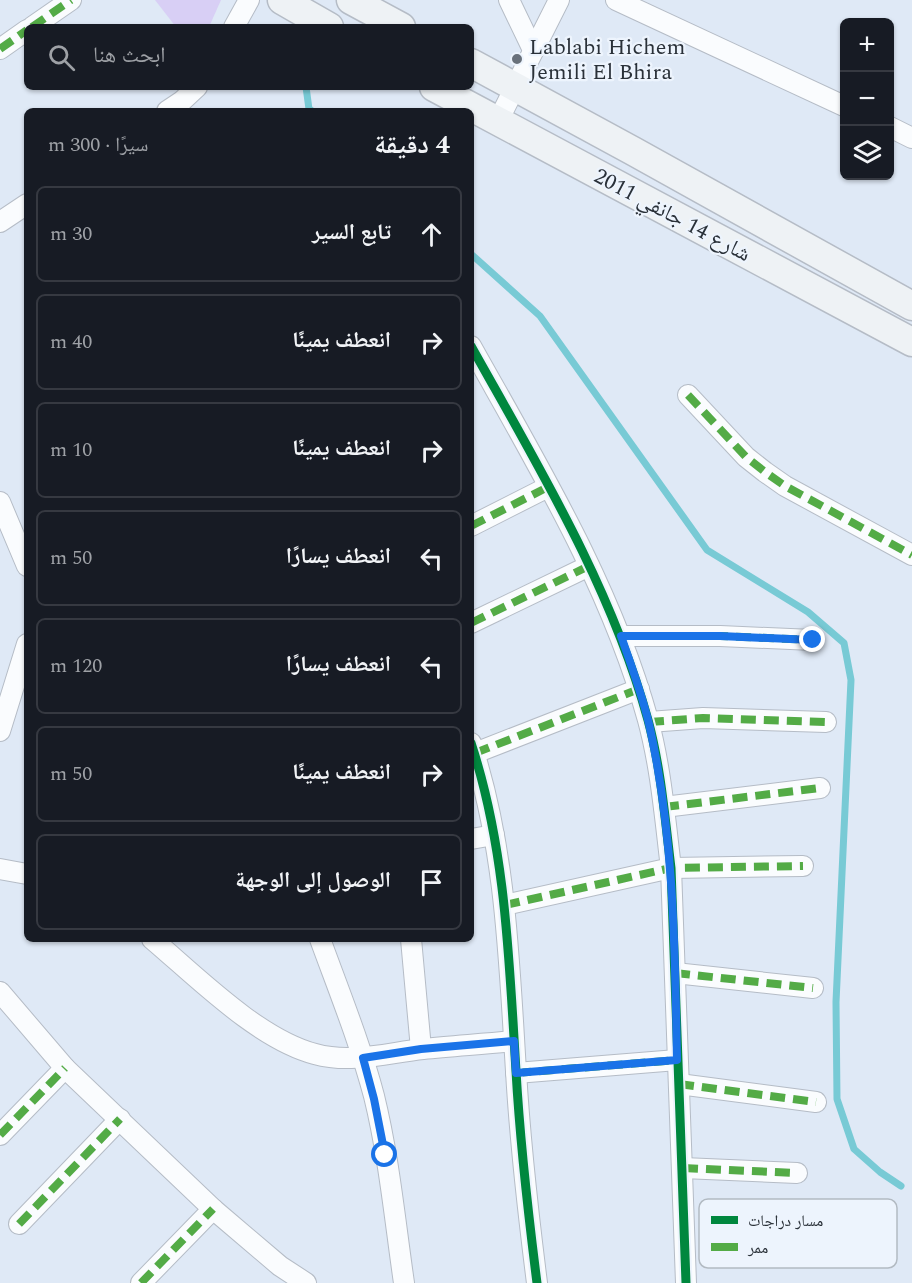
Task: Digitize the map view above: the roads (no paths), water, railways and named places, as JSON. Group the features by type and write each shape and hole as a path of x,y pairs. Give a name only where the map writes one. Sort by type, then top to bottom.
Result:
{"main road":[{"path":"282,0 324,24"},
{"path":"351,0 395,24"},
{"name":"شارع 14 جانفي 2011","path":"474,65 912,306"},
{"name":"شارع 14 جانفي 2011","path":"440,90 474,108"},
{"name":"شارع 14 جانفي 2011","path":"474,108 912,342"}],"street":[{"path":"36,24 71,0"},
{"path":"236,24 249,0"},
{"path":"509,0 533,50"},
{"path":"498,121 559,0"},
{"path":"616,0 840,104"},
{"path":"0,49 24,32"},
{"path":"178,108 194,90"},
{"path":"894,129 912,138"},
{"path":"0,222 24,206"},
{"path":"474,351 589,566 621,636 649,722 664,807 670,868 686,1283"},
{"path":"688,395 746,457 765,472 785,486 912,555"},
{"path":"474,524 548,487"},
{"path":"0,502 24,559"},
{"path":"474,622 589,566"},
{"path":"621,636 720,636 813,640"},
{"path":"0,731 24,654"},
{"path":"474,748 639,689"},
{"path":"649,722 703,718 826,722"},
{"path":"474,751 486,793 505,905 525,1184 537,1283"},
{"path":"664,807 820,788"},
{"path":"474,838 494,835"},
{"path":"505,905 670,868 803,866"},
{"path":"0,869 24,873"},
{"path":"156,942 239,1012 278,1040 317,1054 363,1058 421,1049 514,1041"},
{"path":"321,942 363,1058 381,1132 404,1283"},
{"path":"411,942 421,1049"},
{"path":"675,973 813,988"},
{"path":"0,992 65,1068 213,1209 280,1266 306,1283"},
{"path":"516,1073 677,1060"},
{"path":"0,1135 65,1068"},
{"path":"678,1084 816,1102"},
{"path":"19,1224 120,1119"},
{"path":"683,1168 797,1173"},
{"path":"141,1283 213,1209"}],"waterway":[{"path":"306,90 309,108"},
{"path":"474,257 540,316 707,550 808,612 844,643 851,680 836,1002 837,1099 854,1149 880,1172 901,1186"}],"place":[{"name":"Lablabi Hichem Jemili El Bhira","path":"517,59"}]}
